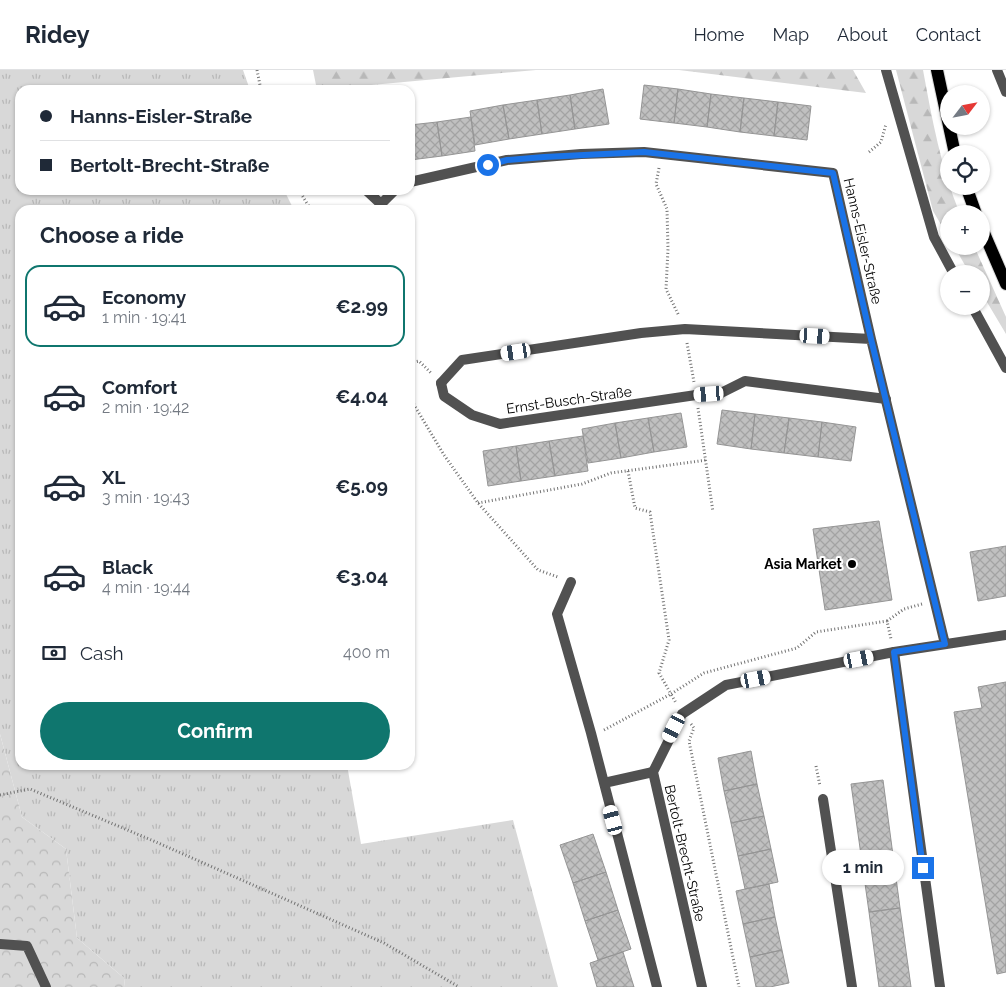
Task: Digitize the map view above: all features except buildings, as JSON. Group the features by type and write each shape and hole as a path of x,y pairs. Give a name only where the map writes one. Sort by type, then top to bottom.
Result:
{"main road":[{"path":"937,70 953,145"},
{"path":"990,247 1006,284"}],"street":[{"path":"886,70 934,237 949,265"},
{"path":"997,70 1006,92"},
{"name":"Hanns-Eisler-Straße","path":"415,181 507,160 644,152 833,173 945,644"},
{"path":"371,195 381,204 390,195"},
{"path":"977,315 1006,368"},
{"path":"441,383 462,360 642,333 685,329 871,339"},
{"name":"Ernst-Busch-Straße","path":"441,383 444,396 472,415 500,424 721,393 744,381 886,399"},
{"path":"571,582 557,614 591,732 657,987"},
{"path":"682,714 726,686 894,652 1006,635"},
{"path":"894,652 940,987"},
{"name":"Bertolt-Brecht-Straße","path":"682,714 653,772 702,987"},
{"path":"604,783 653,772"},
{"path":"823,799 852,987"},
{"path":"0,944 27,946 46,987"}],"path":[{"path":"257,70 260,85"},
{"path":"869,152 881,142 894,100"},
{"path":"661,155 656,184 667,209 666,289 685,329 707,460 713,512"},
{"path":"415,362 419,361 441,383"},
{"path":"415,407 444,456 478,503 538,570 571,582"},
{"path":"478,503 582,484 611,473 707,460"},
{"path":"628,471 635,508 650,512 668,640 659,673 682,714 694,728 689,741 739,987"},
{"path":"591,732 604,730 671,694 704,673 797,648 816,632 887,621 904,609 934,601"},
{"path":"887,621 894,652"},
{"path":"816,766 823,799"},
{"path":"0,795 30,789 384,942 459,987"}],"green space":[{"path":"0,70 243,70 248,85 15,85 15,195 286,195 292,205 15,205 15,770 348,770 361,844 513,820 558,987 125,987 124,978 77,938 66,849 22,817 0,734"},
{"path":"313,70 536,70 372,85 316,85"},
{"path":"679,70 853,70 866,93"},
{"path":"896,70 923,70 940,152 940,195 952,195 956,205 940,205 940,223 933,211"},
{"path":"959,255 978,255 983,265 965,265"},
{"path":"990,282 1006,317 1006,334 990,307"},
{"path":"0,734 22,817 66,849 77,938 124,978 125,987 0,987"}],"place":[{"name":"Asia Market","path":"852,564"}],"route":[{"path":"488,165 507,160 581,154 644,152 833,173 945,644 894,652 923,868"}]}
